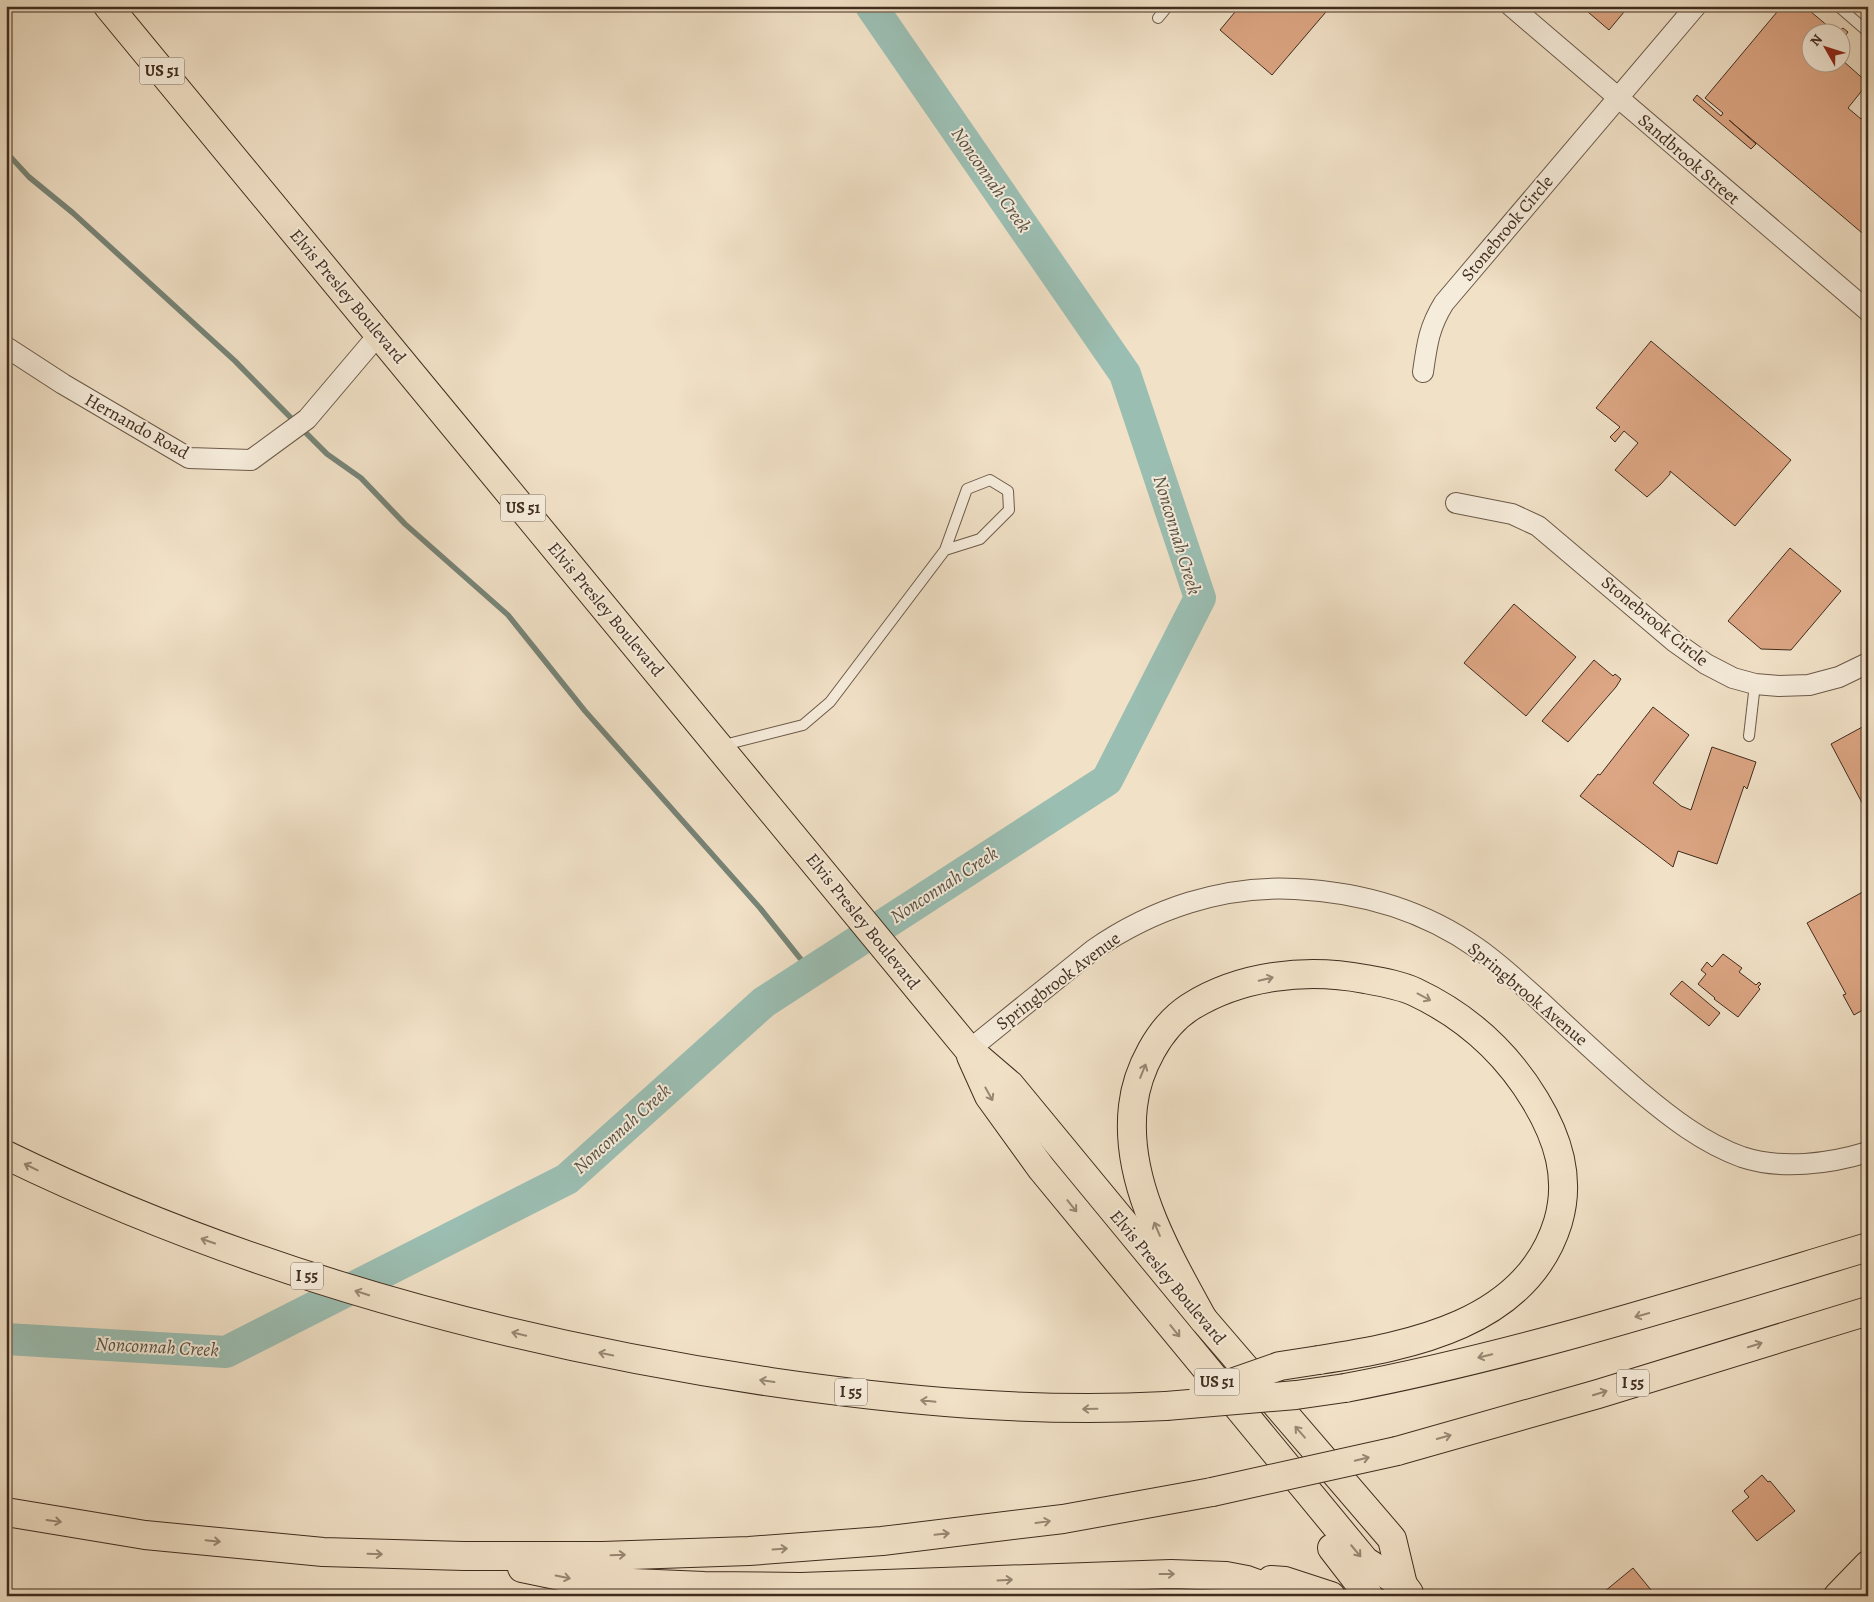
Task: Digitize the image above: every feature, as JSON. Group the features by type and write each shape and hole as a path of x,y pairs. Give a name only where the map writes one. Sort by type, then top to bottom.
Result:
{"main road":[{"name":"Elvis Presley Boulevard","path":"108,6 969,1050 1010,1085 1202,1319 1392,1538 1407,1591"},
{"path":"1166,1406 1280,1366 1402,1345 1449,1331 1488,1310 1518,1287 1537,1265 1552,1238 1559,1218 1563,1195 1562,1165 1555,1139 1540,1108 1522,1078 1498,1050 1447,1009 1413,991 1384,982 1344,975 1310,973 1275,977 1243,984 1188,1008 1173,1022 1159,1040 1140,1076 1133,1105 1132,1130 1142,1188 1154,1221 1177,1273 1202,1319"},
{"name":"Elvis Presley Boulevard","path":"969,1050 989,1096 1041,1168 1365,1561 1407,1591"},
{"name":"I 55","path":"6,1155 56,1179 183,1233 291,1271 371,1296 566,1346 729,1376 817,1388 932,1402 1062,1409 1139,1408 1296,1395 1401,1377 1583,1332 1868,1248"},
{"path":"1689,1301 1868,1229"},
{"name":"I 55","path":"6,1512 146,1535 323,1552 464,1556 602,1556 729,1552 882,1541 1063,1519 1212,1492 1397,1451 1598,1394 1868,1311"},
{"path":"1263,1439 1301,1510 1369,1596"},
{"path":"464,1556 586,1581 704,1586 801,1587 1171,1574 1285,1581 1331,1596"},
{"path":"1838,1596 1868,1565"},
{"path":"1247,1580 1290,1596"}],"street":[{"name":"Sandbrook Street","path":"1511,6 1868,311"},
{"name":"Stonebrook Circle","path":"1423,372 1428,335 1434,319 1444,303 1696,6"},
{"name":"Hernando Road","path":"6,347 63,384 189,458 251,460 307,419 379,334"},
{"name":"Stonebrook Circle","path":"1456,503 1512,514 1538,526 1675,642 1706,664 1733,678 1755,684 1780,686 1808,685 1839,677 1868,664"},
{"name":"Springbrook Avenue","path":"969,1050 1093,950 1114,935 1162,911 1195,901 1251,890 1284,888 1337,892 1381,902 1423,918 1442,926 1476,948 1509,974 1656,1105 1693,1132 1728,1151 1759,1161 1790,1163 1844,1158 1868,1152"}],"lane":[{"path":"1158,18 1168,6"},
{"path":"1838,6 1868,32"},
{"path":"719,746 803,725 830,702 946,550 967,489 990,480 1008,491 1009,510 980,539 946,550"},
{"path":"1749,736 1755,684"}],"building":[{"path":"1240,6 1331,6 1272,75 1220,30"},
{"path":"1581,6 1629,6 1609,30"},
{"path":"1782,6 1804,6 1823,22 1802,22 1802,72 1852,72 1852,69 1868,83 1848,108 1861,119 1868,111 1868,238 1729,120 1756,144 1751,149 1693,100 1697,95 1721,116 1723,113 1705,98"},
{"path":"1651,341 1791,460 1735,526 1670,471 1670,474 1647,497 1615,470 1638,443 1624,431 1615,442 1610,437 1620,427 1596,408"},
{"path":"1790,548 1841,591 1791,650 1761,649 1728,621"},
{"path":"1514,604 1576,657 1526,716 1464,663"},
{"path":"1594,660 1613,676 1615,674 1621,679 1568,742 1542,721"},
{"path":"1653,707 1689,735 1653,783 1681,806 1691,810 1712,747 1756,762 1747,789 1744,786 1717,864 1678,851 1673,867 1580,796 1598,774 1600,775"},
{"path":"1866,725 1868,728 1868,814 1831,744"},
{"path":"1868,889 1868,1007 1854,1015 1843,995 1846,994 1807,923"},
{"path":"1723,954 1742,968 1739,972 1756,985 1759,982 1761,984 1758,987 1760,989 1738,1017 1698,984 1706,974 1701,970 1707,962 1712,967"},
{"path":"1682,981 1720,1013 1709,1026 1670,994"},
{"path":"1762,1475 1768,1482 1770,1481 1795,1511 1757,1541 1732,1511 1749,1497 1744,1491"},
{"path":"1633,1568 1656,1596 1599,1596"}],"waterway":[{"name":"Nonconnah Creek","path":"6,1339 226,1352 567,1179 764,1002 1107,780 1200,598 1125,374 871,6"},
{"path":"6,152 29,177 73,213 235,361 295,422"},
{"path":"302,429 327,454 361,478 405,524 508,615 585,711 760,908 811,972"}]}
